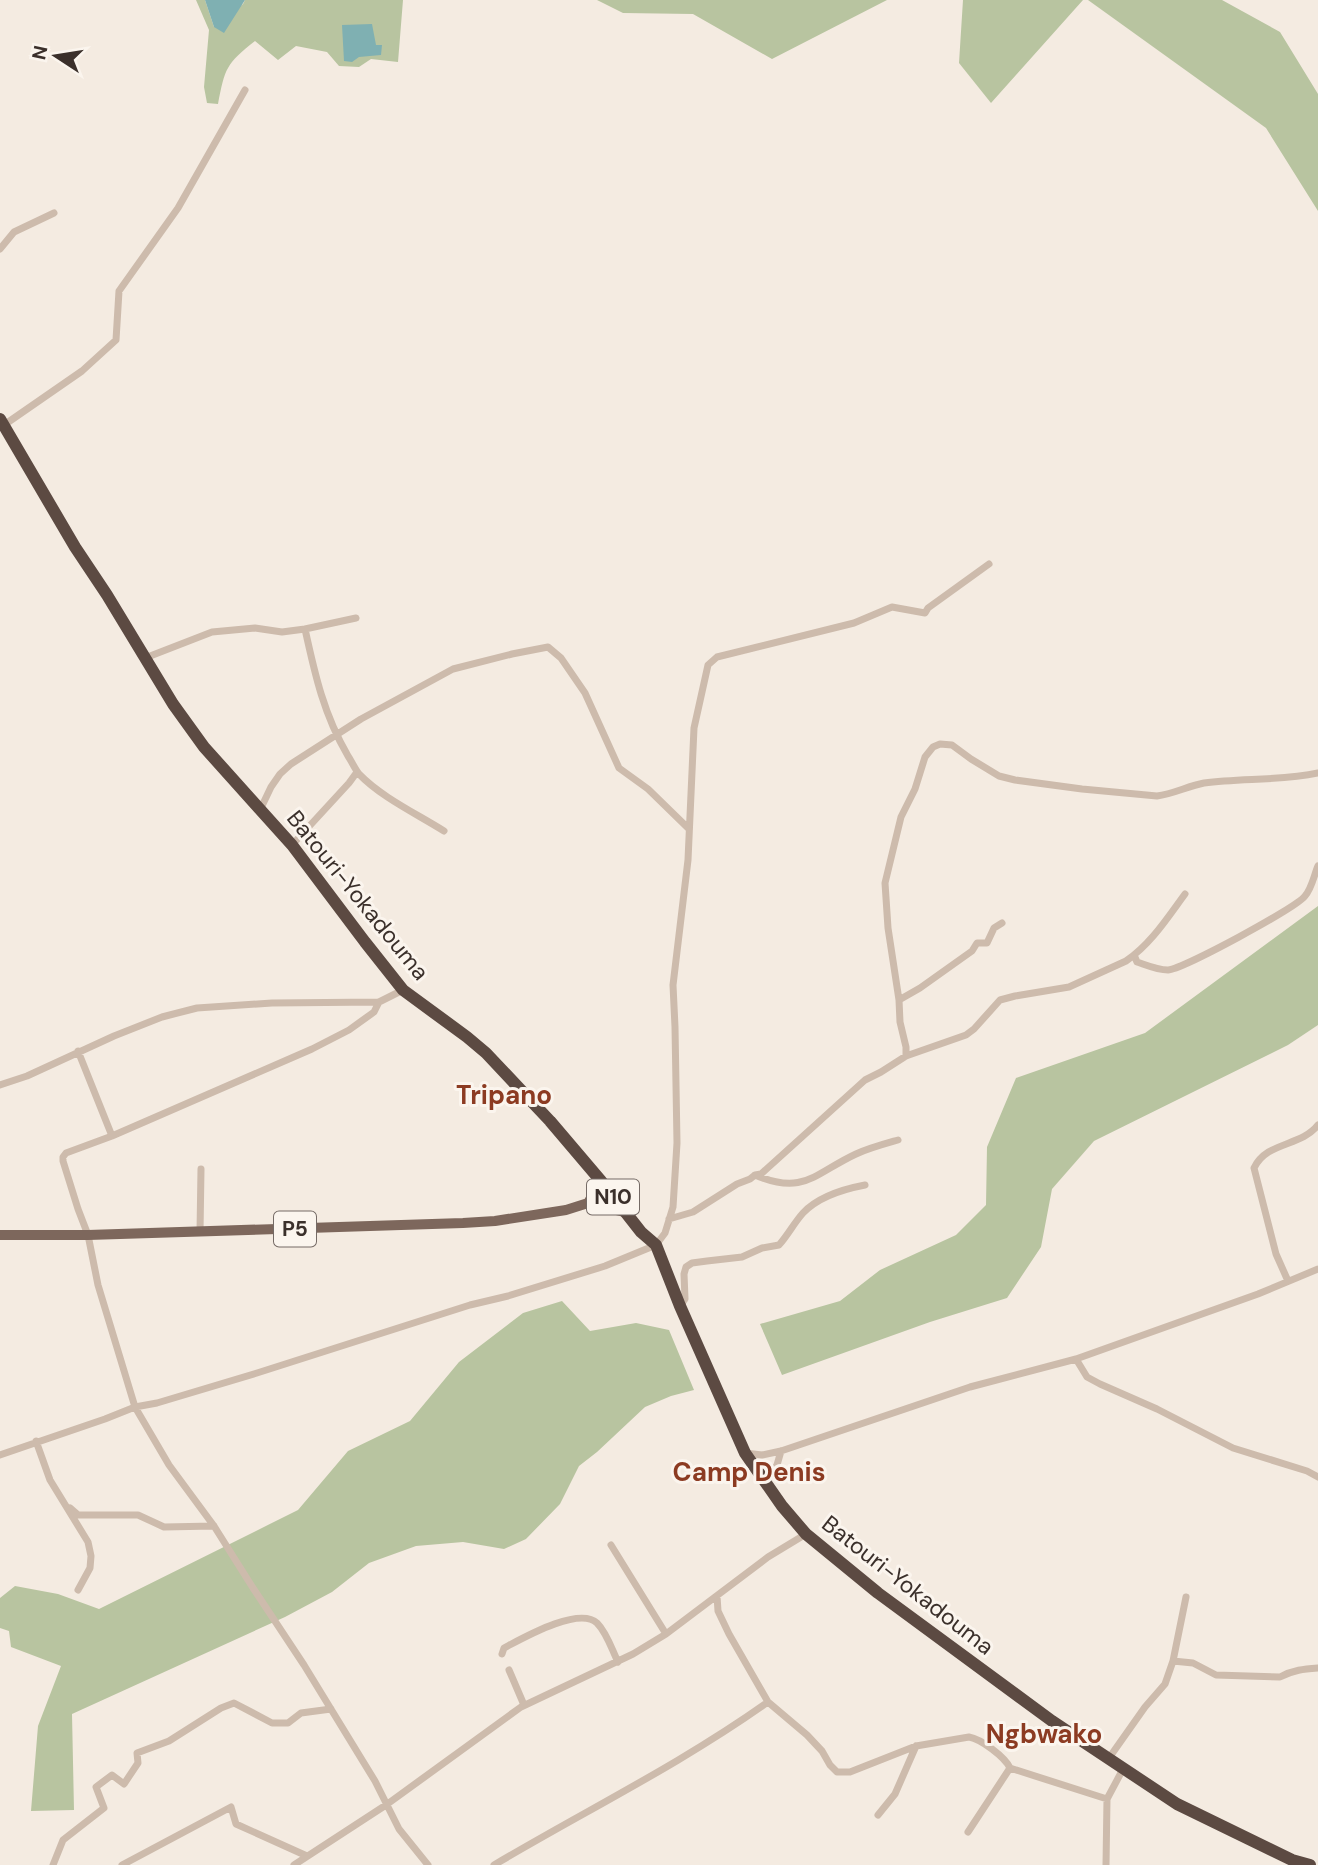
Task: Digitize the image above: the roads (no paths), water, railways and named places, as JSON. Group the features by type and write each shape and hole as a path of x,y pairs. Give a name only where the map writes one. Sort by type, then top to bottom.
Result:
{"highway":[{"name":"Batouri-Yokadouma","path":"2,422 40,489 198,740 292,845 403,990 486,1053 550,1121 641,1232 656,1245 744,1452 782,1506 806,1534 943,1642 1052,1721 1177,1804 1292,1860 1310,1865"}],"main road":[{"path":"588,1203 601,1181"},
{"name":"P5","path":"0,1235 88,1235 463,1223 566,1210 588,1203 624,1212"}],"street":[{"path":"2,422 82,371 116,341 119,291 178,208 245,90"},
{"path":"0,249 14,232 54,213"},
{"path":"0,1455 135,1407 157,1403 295,1362 325,1350 470,1305 605,1266 656,1245 665,1233 673,1207 677,1143 673,985 688,860 694,728 708,665 717,657 854,623 892,607 925,613 928,608 989,564"},
{"path":"145,658 212,632 256,628 282,632 356,618"},
{"path":"305,629 322,700 336,735 357,772 379,790 444,831"},
{"path":"261,808 280,774 291,764 336,735 453,669 512,653 548,647 561,658 585,693 618,768 648,789 688,828"},
{"path":"906,1056 888,928 885,883 901,817 915,789 925,757 936,745 956,747 971,759 1006,778 1070,788 1157,796 1201,784 1290,778 1318,773"},
{"path":"292,845 357,772"},
{"path":"1134,956 1137,962 1153,968 1168,970 1182,967 1227,944 1304,897 1318,866"},
{"path":"669,1219 693,1212 737,1184 761,1174 865,1080 906,1056 965,1035 974,1029 1000,1000 1069,987 1134,956 1185,894"},
{"path":"900,1000 972,951 977,943 987,943 994,928 1002,923"},
{"path":"0,1085 27,1076 78,1051 162,1017 197,1007 379,1002 403,990"},
{"path":"379,1002 374,1012 349,1030 312,1049 112,1136 66,1153 63,1157 88,1235 98,1285 135,1407 169,1465 214,1526 287,1637 375,1781 399,1829 428,1865"},
{"path":"78,1051 112,1136"},
{"path":"1288,1281 1276,1254 1255,1168 1259,1159 1273,1148 1302,1139 1318,1125"},
{"path":"755,1175 783,1184 802,1183 857,1153 898,1140"},
{"path":"200,1232 201,1169"},
{"path":"680,1306 685,1299 684,1274 687,1267 707,1261 742,1257 762,1248 779,1245 805,1211 813,1205 846,1189 865,1185"},
{"path":"744,1452 762,1455 781,1451 970,1387 1076,1359 1318,1269"},
{"path":"1076,1359 1087,1377 1100,1384 1157,1409 1233,1448 1307,1471 1318,1477"},
{"path":"36,1441 50,1480 88,1542 90,1568 78,1590"},
{"path":"765,1483 777,1465 781,1451"},
{"path":"62,1501 78,1515 138,1515 164,1527 214,1526"},
{"path":"294,1865 386,1805 524,1705 618,1662 666,1634 768,1557 806,1534"},
{"path":"611,1545 666,1634"},
{"path":"717,1596 718,1611 729,1634 768,1702 807,1735 837,1772 850,1772 916,1745 969,1737 975,1738 1007,1762 1010,1768 1107,1799"},
{"path":"1109,1758 1144,1707 1165,1685 1173,1661 1186,1597"},
{"path":"706,1604 718,1611"},
{"path":"502,1654 504,1648 544,1628 579,1616 597,1623 618,1662"},
{"path":"1173,1661 1193,1663 1216,1675 1280,1677 1297,1670 1318,1668"},
{"path":"509,1670 524,1705"},
{"path":"494,1865 689,1754 768,1702"},
{"path":"53,1865 63,1840 104,1808 96,1787 112,1775 124,1784 138,1763 137,1753 169,1741 221,1708 234,1703 272,1723 288,1723 301,1713 331,1709"},
{"path":"878,1815 895,1794 916,1745"},
{"path":"968,1832 1010,1768"},
{"path":"1106,1865 1107,1799 1124,1769"},
{"path":"122,1865 231,1807 236,1824 307,1856"}],"water":[{"path":"205,0 245,0 224,33 214,27"},
{"path":"372,24 376,45 382,45 381,55 359,57 352,62 344,61 342,25"}],"district":[{"name":"Tripano","path":"504,1095"},
{"name":"Camp Denis","path":"749,1472"},
{"name":"Ngbwako","path":"1044,1734"}]}
